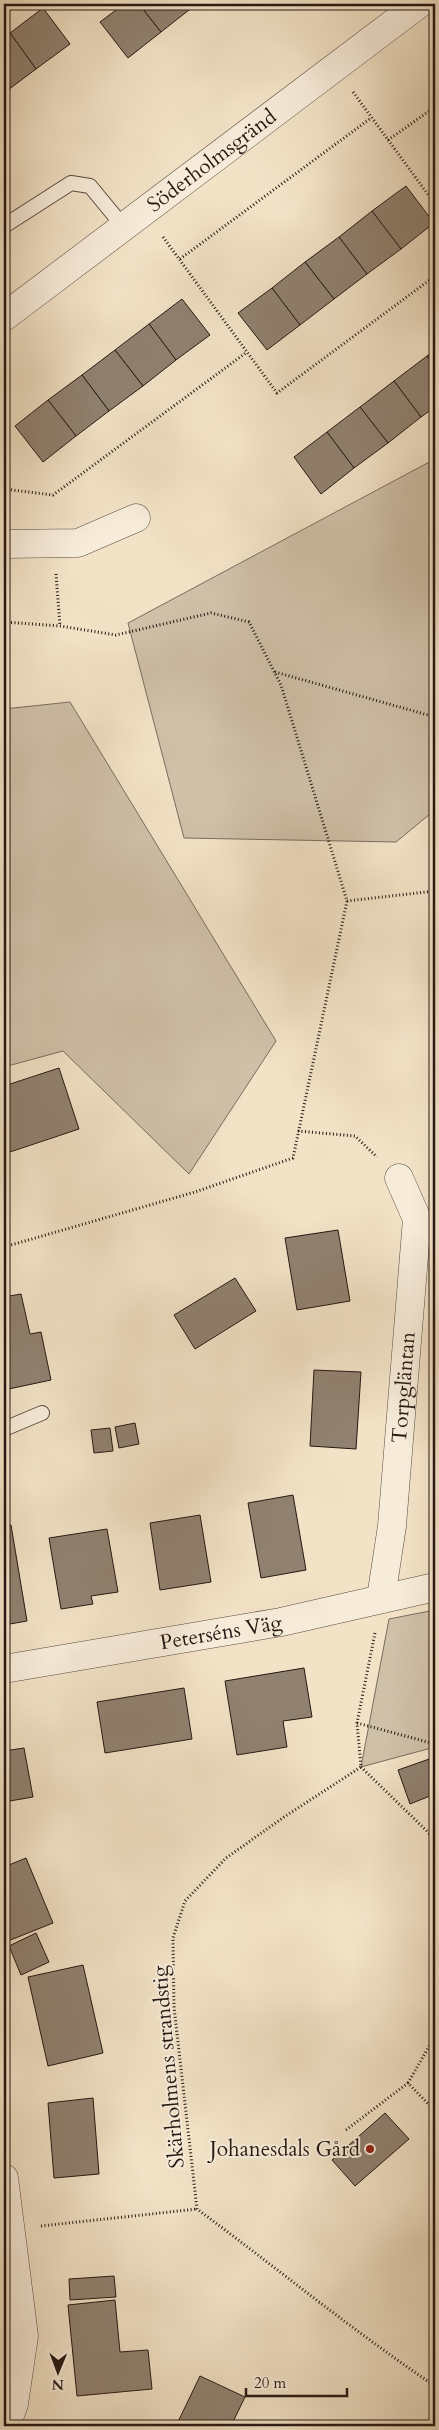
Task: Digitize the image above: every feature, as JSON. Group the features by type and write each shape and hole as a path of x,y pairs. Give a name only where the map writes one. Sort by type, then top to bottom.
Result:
{"street":[{"name":"Söderholmsgränd","path":"4,317 144,209 419,4"},
{"path":"4,544 78,544 136,518"},
{"name":"Torpgläntan","path":"381,1598 392,1526 417,1219 399,1178"},
{"name":"Peterséns Väg","path":"4,1669 281,1622 435,1587"},
{"path":"4,2178 24,2336 14,2404 6,2426"}],"lane":[{"path":"4,226 72,183 90,186 123,226"},
{"path":"4,1429 42,1413"}],"path":[{"path":"334,67 435,204"},
{"path":"388,140 435,107"},
{"path":"180,259 372,118"},
{"path":"144,209 277,392 435,276"},
{"path":"4,489 52,495 247,352"},
{"path":"54,544 60,626"},
{"path":"4,622 60,626 116,634 211,613 249,622 281,684 347,901 293,1158 195,1192 4,1247"},
{"path":"275,672 435,717"},
{"path":"347,901 435,892"},
{"path":"298,1131 354,1136 399,1178"},
{"path":"381,1598 357,1723 361,1767 435,1839"},
{"path":"357,1723 435,1744"},
{"name":"Skärholmens strandstig","path":"197,2209 174,2007 173,1938 185,1901 226,1858 284,1816 361,1767"},
{"path":"346,2130 408,2083 435,2036"},
{"path":"408,2083 435,2111"},
{"path":"40,2226 197,2209 377,2347 435,2386"}],"shaded area":[{"path":"435,459 435,810 396,842 184,838 128,623"},
{"path":"70,702 276,1041 189,1174 63,1051 4,1067 4,709"},
{"path":"435,1610 435,1747 361,1767 389,1619"}],"building":[{"path":"124,4 139,4 161,32 128,58 100,22"},
{"path":"139,4 192,4 194,6 161,32"},
{"path":"43,8 70,44 36,69 10,33"},
{"path":"10,33 36,69 4,93 4,37"},
{"path":"406,186 434,223 401,249 372,211"},
{"path":"372,211 401,249 367,274 339,237"},
{"path":"339,237 367,274 334,299 305,262"},
{"path":"305,262 334,299 300,325 272,288"},
{"path":"272,288 300,325 267,350 238,313"},
{"path":"182,299 210,335 176,360 149,324"},
{"path":"149,324 176,360 143,386 115,350"},
{"path":"115,350 143,386 109,411 82,375"},
{"path":"435,350 435,367 427,356"},
{"path":"427,356 435,367 435,407 421,417 394,381"},
{"path":"82,375 109,411 76,436 48,400"},
{"path":"394,381 421,417 388,443 360,407"},
{"path":"48,400 76,436 43,462 15,426"},
{"path":"360,407 388,443 354,468 327,432"},
{"path":"327,432 354,468 321,494 294,457"},
{"path":"59,1068 79,1129 4,1154 4,1086"},
{"path":"338,1230 350,1301 297,1310 285,1238"},
{"path":"235,1278 256,1311 195,1349 174,1315"},
{"path":"21,1294 30,1334 41,1332 51,1380 4,1390 4,1297"},
{"path":"314,1370 361,1372 356,1449 310,1446"},
{"path":"135,1423 139,1444 119,1448 115,1427"},
{"path":"110,1428 113,1451 94,1453 91,1430"},
{"path":"293,1495 306,1570 261,1578 248,1503"},
{"path":"200,1515 211,1582 160,1590 150,1523"},
{"path":"11,1525 27,1621 4,1625 4,1527"},
{"path":"107,1529 118,1592 91,1596 93,1604 61,1609 49,1538"},
{"path":"304,1668 312,1717 283,1721 287,1747 237,1755 225,1681"},
{"path":"184,1688 192,1739 105,1753 97,1702"},
{"path":"24,1748 33,1797 4,1802 4,1751"},
{"path":"435,1757 435,1794 410,1804 398,1770"},
{"path":"26,1858 53,1923 8,1941 4,1930 4,1867"},
{"path":"36,1933 49,1962 21,1975 9,1946"},
{"path":"83,1965 103,2053 48,2066 28,1977"},
{"path":"93,2098 99,2174 54,2178 48,2103"},
{"name":"Johanesdals Gård","path":"385,2113 409,2139 355,2186 332,2160"},
{"path":"114,2276 116,2297 70,2300 69,2279"},
{"path":"115,2300 120,2352 148,2350 152,2389 77,2396 68,2305"},
{"path":"200,2376 245,2397 231,2426 176,2426"}],"place":[{"name":"Johanesdals Gård","path":"370,2149"}]}
